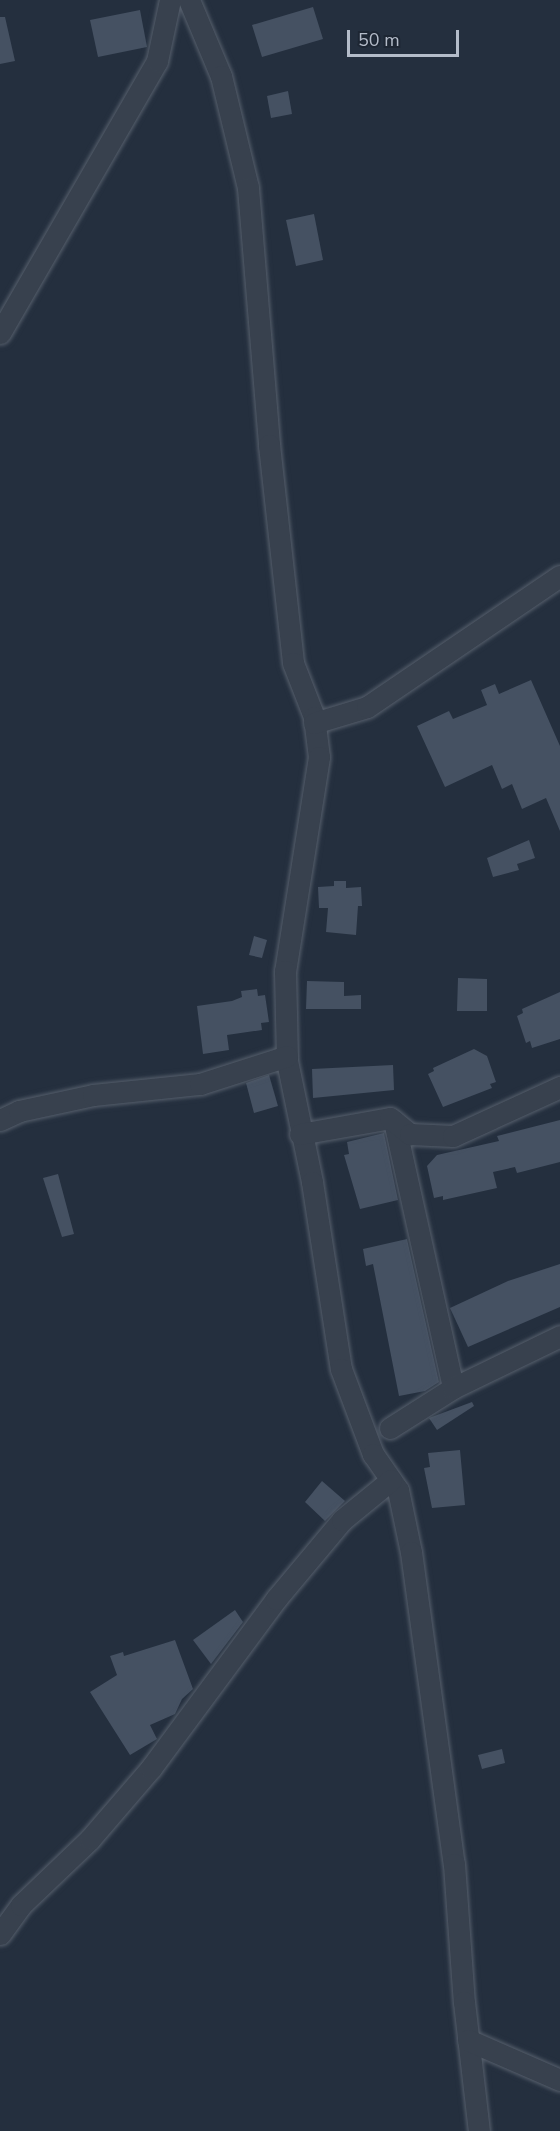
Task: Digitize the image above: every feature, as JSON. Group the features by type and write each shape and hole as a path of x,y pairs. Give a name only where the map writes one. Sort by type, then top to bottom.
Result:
{"street":[{"path":"0,333 157,61 170,0"},
{"path":"189,0 221,76 248,188 269,445 293,663 315,723 319,757 285,971 287,1056 300,1134 312,1182 341,1370 373,1454 398,1490 411,1552 454,1864 468,2040 479,2131"},
{"path":"315,723 367,707 560,576"},
{"path":"0,1120 19,1111 93,1095 200,1084 287,1056"},
{"path":"300,1134 390,1118 410,1134 453,1136 560,1087"},
{"path":"394,1121 453,1388"},
{"path":"390,1428 453,1388 560,1336"},
{"path":"0,1934 21,1905 90,1839 152,1768 276,1599 342,1520 391,1480"},
{"path":"468,2040 560,2080"}],"building":[{"path":"313,7 323,39 262,57 252,25"},
{"path":"140,10 147,47 98,57 90,20"},
{"path":"0,17 5,17 15,61 0,64"},
{"path":"288,91 292,114 271,118 267,96"},
{"path":"314,214 323,260 296,266 286,220"},
{"path":"531,680 560,746 560,831 546,798 522,809 512,784 502,789 492,765 445,787 417,726 449,711 453,719 487,705 481,690 495,684 499,694"},
{"path":"529,840 535,858 517,864 519,870 493,877 487,858"},
{"path":"334,881 346,881 346,888 361,887 362,906 358,906 356,935 326,932 328,908 319,908 318,887 334,886"},
{"path":"254,936 267,940 262,958 249,955"},
{"path":"458,978 487,979 487,1011 457,1011"},
{"path":"307,981 344,982 344,996 361,995 361,1009 306,1009"},
{"path":"257,989 258,996 265,995 269,1022 261,1023 262,1030 227,1035 229,1050 203,1054 197,1006 232,1001 242,997 241,991"},
{"path":"560,992 560,1039 532,1048 530,1041 526,1043 517,1016 523,1013 522,1009"},
{"path":"474,1049 487,1056 496,1082 490,1084 492,1088 443,1107 428,1074 434,1071 433,1068"},
{"path":"393,1065 394,1090 313,1098 312,1069"},
{"path":"269,1075 278,1106 254,1113 246,1083"},
{"path":"560,1120 560,1162 517,1173 515,1167 493,1172 497,1188 443,1200 443,1196 434,1198 427,1166 437,1155 499,1141 497,1136"},
{"path":"384,1133 398,1200 360,1209 344,1155 349,1154 347,1142"},
{"path":"58,1174 74,1234 62,1237 43,1178"},
{"path":"407,1239 439,1382 425,1391 399,1396 373,1264 366,1266 363,1249"},
{"path":"560,1264 560,1307 468,1347 450,1308 508,1281"},
{"path":"472,1402 474,1406 437,1430 429,1418"},
{"path":"460,1450 465,1505 432,1508 424,1468 430,1467 428,1453"},
{"path":"322,1481 345,1501 325,1521 305,1502"},
{"path":"235,1610 243,1622 211,1664 193,1640"},
{"path":"175,1640 193,1689 182,1699 175,1714 150,1725 157,1739 130,1755 90,1692 117,1675 110,1656 123,1652 124,1656"},
{"path":"502,1749 505,1763 482,1769 478,1755"}]}
